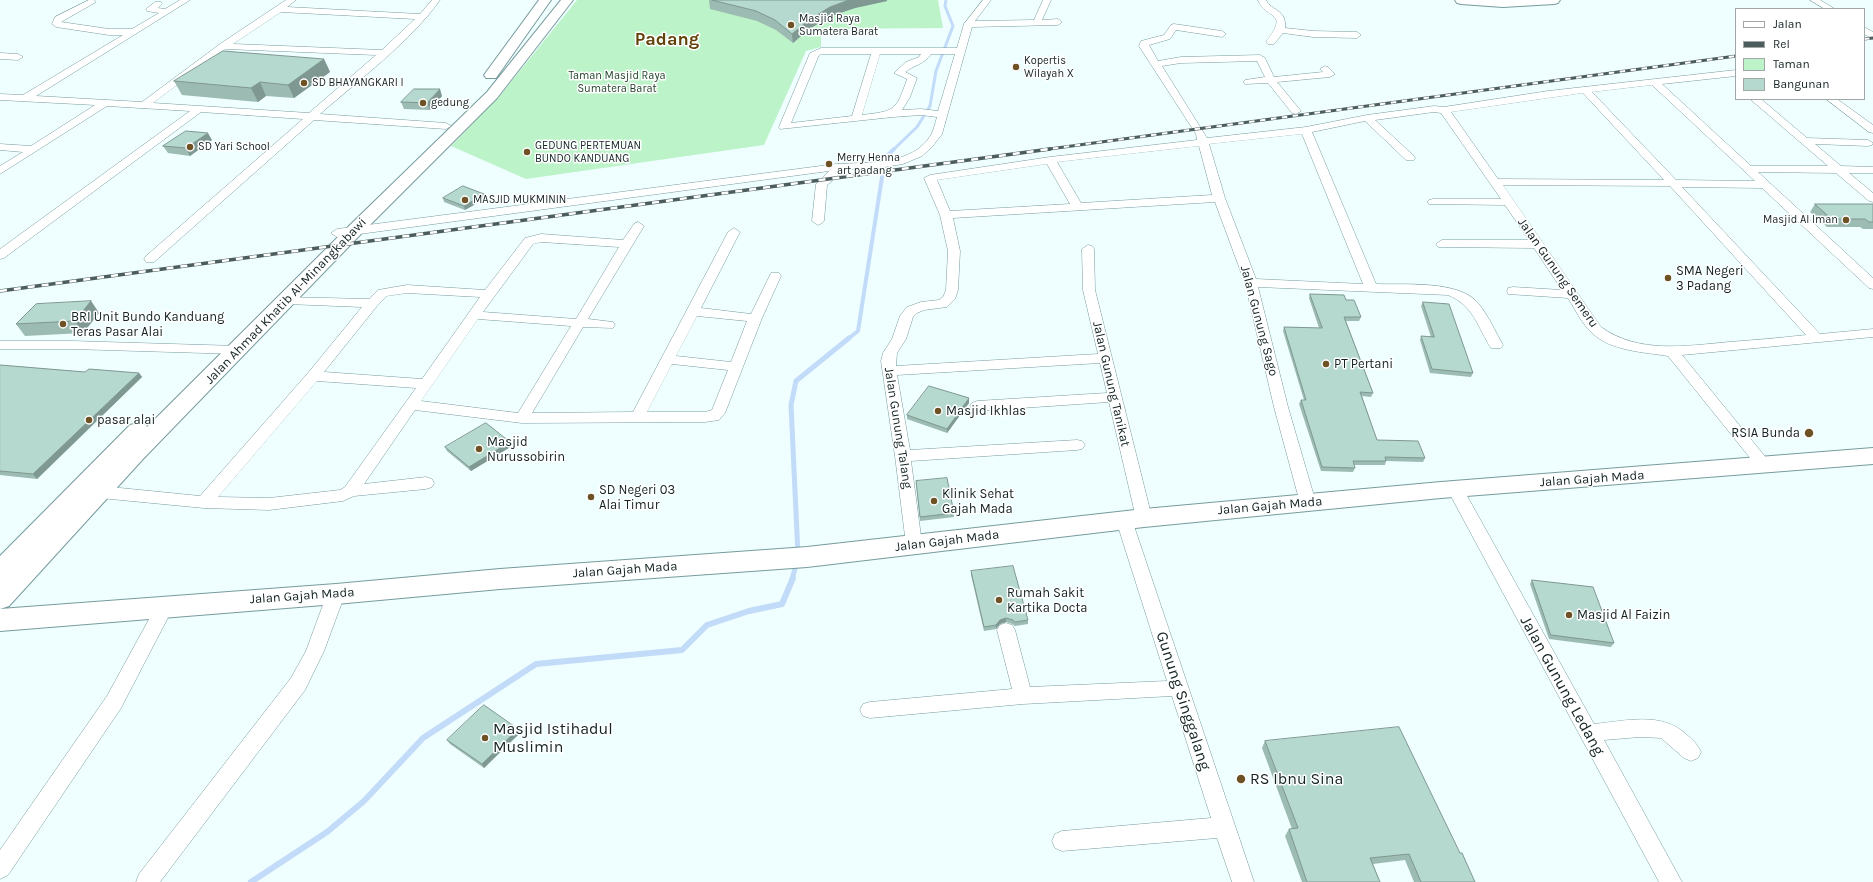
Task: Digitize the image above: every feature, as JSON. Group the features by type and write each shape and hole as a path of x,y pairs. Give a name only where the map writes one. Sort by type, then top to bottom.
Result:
{"main road":[{"name":"Jalan Ahmad Khatib Al-Minangkabawi","path":"229,350 287,300 345,232 492,95 545,0"},
{"name":"Jalan Ahmad Khatib Al-Minangkabawi","path":"0,572 229,350 345,232 567,0"},
{"path":"1461,0 1526,3 1554,0"},
{"name":"Jalan Ahmad Khatib Al-Minangkabawi","path":"0,599 100,492 125,452"},
{"name":"Jalan Gajah Mada","path":"0,604 11,620 165,606 336,594 500,579 807,557 1134,519 1455,489 1873,456"}],"street":[{"path":"24,99 186,0"},
{"path":"144,105 223,46 292,0"},
{"path":"150,259 384,53 422,17 436,0"},
{"path":"536,0 545,0"},
{"path":"345,232 836,167 893,162 918,154 929,145 937,134 938,114 954,51 968,24 987,0"},
{"path":"1037,22 1047,0"},
{"path":"1262,0 1264,4 1279,15 1280,30 1271,42"},
{"path":"1814,0 1829,8"},
{"path":"92,2 58,19 56,24 109,32 136,31"},
{"path":"158,4 150,9 167,12"},
{"path":"281,8 422,17"},
{"path":"968,24 1058,22"},
{"name":"Jalan Gunung Sago","path":"1222,34 1182,27 1172,28 1167,37 1144,43 1144,46 1196,125 1203,142 1219,198 1251,283 1282,414 1308,503"},
{"path":"1280,30 1313,34 1357,35"},
{"path":"223,46 384,53"},
{"path":"938,114 920,112 893,114 784,127 815,53 821,51 876,50 954,51"},
{"path":"856,118 876,50"},
{"path":"893,114 900,108 906,97 912,78 899,73 909,64 923,59 928,50"},
{"path":"0,56 18,57"},
{"path":"1157,64 1221,58 1260,58 1271,80 1296,111"},
{"path":"1248,82 1330,74 1325,68"},
{"path":"1219,198 946,214 930,178 1050,160 1306,130 1367,118 1434,109 1444,110 1548,94 1586,91 1735,73"},
{"path":"1724,74 1735,83"},
{"path":"1654,82 1873,285"},
{"path":"1586,91 1673,183 1815,338"},
{"path":"0,98 144,105 446,126"},
{"path":"1755,100 1805,141 1837,170 1873,198"},
{"path":"1832,100 1872,128"},
{"path":"0,171 31,149 105,103"},
{"path":"2,251 199,109"},
{"name":"Jalan Gunung Semeru","path":"1444,110 1596,330 1608,339 1635,347 1672,352 1873,333"},
{"path":"1367,118 1410,158"},
{"path":"1306,130 1370,286"},
{"path":"1805,141 1868,143"},
{"path":"0,147 31,149"},
{"path":"1050,160 1077,206"},
{"path":"818,221 822,184 833,175 836,167"},
{"path":"1748,169 1873,170"},
{"path":"1495,182 1764,184"},
{"path":"1433,202 1509,202"},
{"name":"Jalan Gunung Talang","path":"914,544 903,456 888,360 890,353 899,339 907,316 912,310 921,306 942,304 949,299 952,290 954,251 946,214"},
{"path":"522,418 638,226"},
{"path":"637,418 734,232"},
{"path":"351,491 474,315 529,241 532,239 551,238 627,244"},
{"path":"1442,244 1536,244"},
{"name":"Jalan Gunung Tanikat","path":"1088,249 1089,290 1114,397 1134,519"},
{"path":"411,405 522,418 714,416 718,413 774,276"},
{"path":"1251,283 1370,286 1450,291 1464,297 1473,305 1496,344"},
{"path":"204,502 313,376 372,303 384,293 407,290 489,294"},
{"path":"1514,291 1572,294"},
{"path":"287,300 372,303"},
{"path":"692,311 756,318"},
{"path":"474,315 608,325"},
{"path":"0,345 72,345 229,350"},
{"path":"1672,352 1764,465"},
{"path":"889,371 1105,358"},
{"path":"668,359 736,367"},
{"path":"313,376 426,384"},
{"path":"977,406 1114,397"},
{"path":"903,456 1077,445"},
{"path":"100,492 204,502 269,504 343,495 351,491 426,483"},
{"name":"Jalan Gunung Ledang","path":"1455,489 1671,882"},
{"name":"Gunung Singgalang","path":"1134,519 1179,688 1242,882"},
{"path":"148,882 298,684 308,667 324,630 336,594"},
{"path":"0,868 114,702 165,606"},
{"path":"1006,630 1023,696"},
{"path":"870,710 1023,696 1179,688"},
{"path":"1588,733 1653,728 1664,729 1680,740 1691,752"},
{"path":"1062,841 1223,827"}],"green space":[{"name":"Taman Masjid Raya Sumatera Barat","path":"577,0 938,0 943,28 821,29 821,47 806,51 764,145 526,179 451,146 498,98"}],"building":[{"path":"712,0 849,0 830,7 809,20 792,34 775,20 756,11"},
{"path":"223,51 324,59 288,85 260,82 251,88 174,81"},
{"path":"414,89 440,89 427,103 401,102"},
{"path":"186,131 208,133 186,148 163,146"},
{"name":"MASJID MUKMININ","path":"463,186 484,194 464,206 443,198"},
{"path":"1815,204 1873,204 1873,222 1869,222 1865,219 1832,219"},
{"path":"1310,294 1344,295 1346,300 1354,300 1361,317 1344,317 1373,393 1360,392 1377,440 1418,441 1425,458 1385,457 1386,461 1353,461 1355,468 1322,467 1301,400 1306,400 1284,327 1322,328"},
{"path":"91,301 75,321 16,324 36,304"},
{"name":"PT Pertani","path":"1423,302 1449,304 1473,373 1432,369 1421,336 1434,337"},
{"path":"0,365 85,372 89,369 139,373 33,474 0,471"},
{"name":"Masjid Ikhlas","path":"929,386 969,398 947,429 907,415"},
{"name":"Masjid Nurussobirin","path":"486,423 510,442 469,467 445,447"},
{"name":"Klinik Sehat Gajah Mada","path":"947,478 954,513 920,517 916,481"},
{"name":"Rumah Sakit Kartika Docta","path":"1013,566 1028,620 1015,622 1006,618 1000,620 996,625 984,627 971,571"},
{"name":"Masjid Al Faizin","path":"1532,580 1593,587 1614,643 1551,635"},
{"name":"Masjid Istihadul Muslimin","path":"484,705 518,729 482,764 447,740"},
{"path":"1399,727 1475,882 1421,882 1409,854 1370,858 1380,882 1307,882 1289,829 1298,828 1265,741"}],"waterway":[{"path":"893,150 917,127 930,106 936,71 953,26 945,6 946,0"},
{"path":"848,339 858,331 885,158 893,150"},
{"path":"798,555 791,405 796,381 849,338"},
{"path":"792,579 797,562"},
{"path":"251,882 327,832 364,801 423,738 536,664 682,650 707,625 749,611 782,604 793,578"}],"railway":[{"path":"1865,39 1873,38"},
{"path":"1042,150 1735,56"},
{"path":"0,291 1050,149"}],"place":[{"name":"Masjid Raya Sumatera Barat","path":"791,25"},
{"name":"Kopertis Wilayah X","path":"1016,67"},
{"name":"SD BHAYANGKARI I","path":"304,83"},
{"name":"gedung","path":"423,103"},
{"name":"SD Yari School","path":"190,147"},
{"name":"GEDUNG PERTEMUAN BUNDO KANDUANG","path":"527,152"},
{"name":"Merry Henna art padang","path":"829,164"},
{"name":"MASJID MUKMININ","path":"465,200"},
{"name":"Masjid Al Iman","path":"1846,220"},
{"name":"SMA Negeri 3 Padang","path":"1668,278"},
{"name":"BRI Unit Bundo Kanduang Teras Pasar Alai","path":"63,324"},
{"name":"PT Pertani","path":"1326,364"},
{"name":"Masjid Ikhlas","path":"938,411"},
{"name":"pasar alai","path":"89,420"},
{"name":"RSIA Bunda","path":"1809,433"},
{"name":"Masjid Nurussobirin","path":"479,449"},
{"name":"SD Negeri 03 Alai Timur","path":"591,497"},
{"name":"Klinik Sehat Gajah Mada","path":"934,501"},
{"name":"Rumah Sakit Kartika Docta","path":"999,600"},
{"name":"Masjid Al Faizin","path":"1569,615"},
{"name":"Masjid Istihadul Muslimin","path":"485,738"},
{"name":"RS Ibnu Sina","path":"1241,779"}],"district":[{"name":"Padang","path":"667,40"}]}
